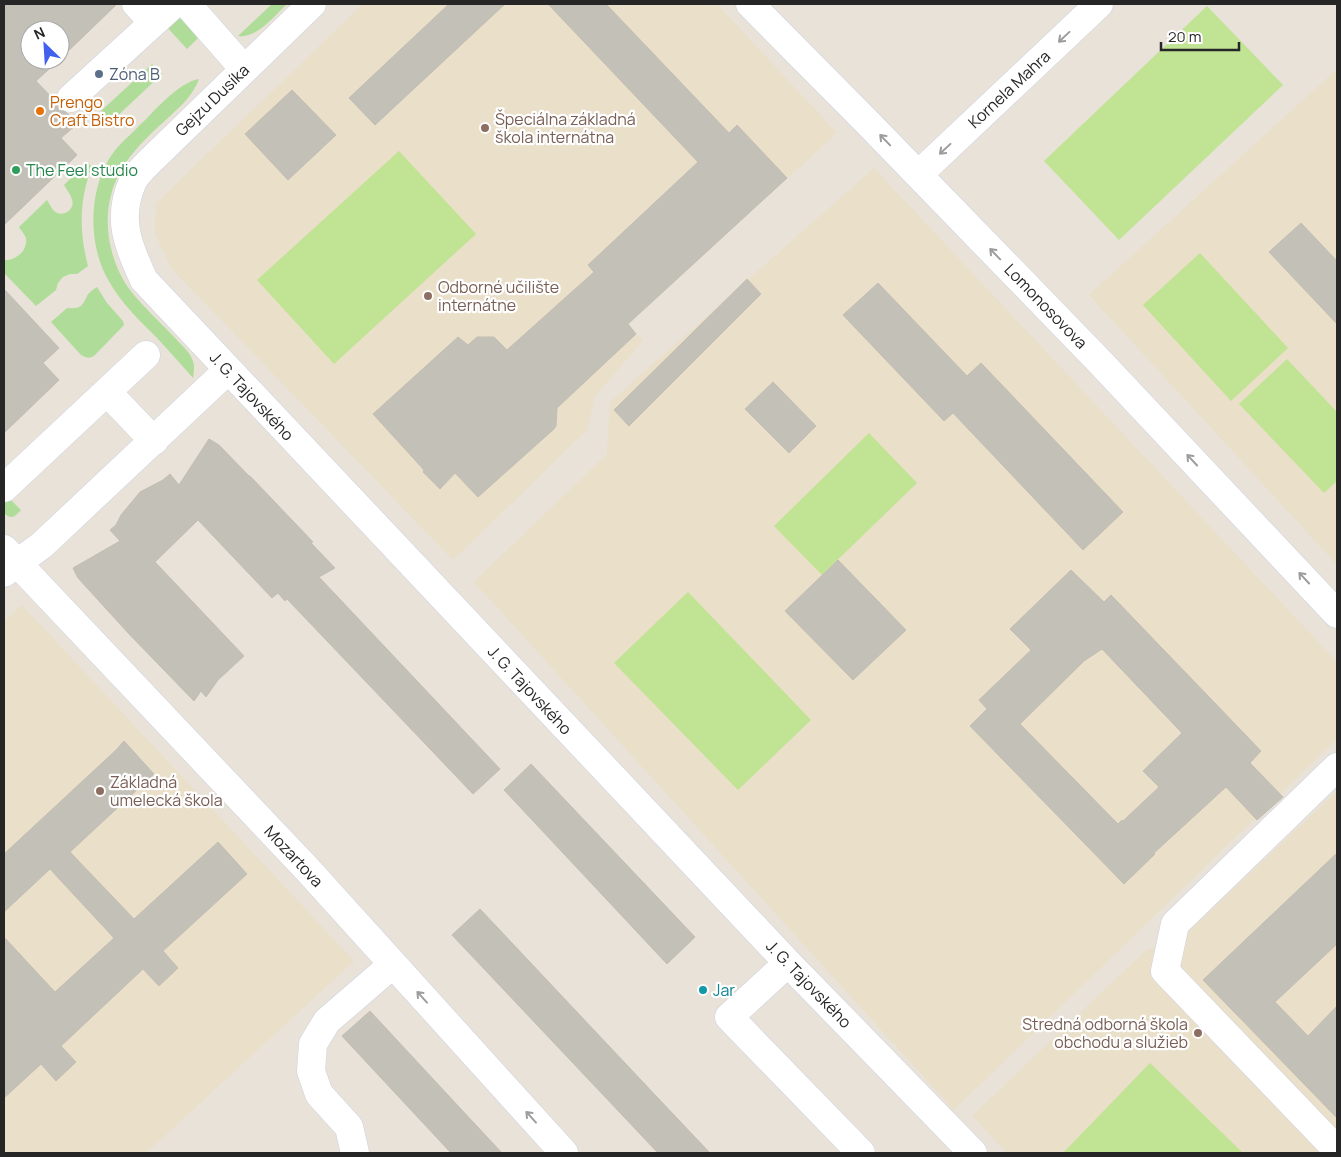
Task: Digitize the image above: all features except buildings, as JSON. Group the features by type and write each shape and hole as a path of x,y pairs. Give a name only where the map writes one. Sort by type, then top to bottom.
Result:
{"street":[{"path":"71,98 144,13 174,4"},
{"name":"Gejzu Dusíka","path":"125,207 134,180 148,163 312,4"},
{"name":"Kornela Mahra","path":"919,174 1099,4"},
{"name":"Lomonosovova","path":"758,6 1100,362 1337,614"},
{"path":"201,9 244,69"},
{"name":"J. G. Tajovského","path":"125,207 125,227 129,247 144,280 788,963 973,1153"},
{"path":"4,488 146,355"},
{"path":"8,562 42,545 228,370"},
{"path":"107,392 154,441"},
{"name":"Mozartova","path":"8,562 306,869 564,1153"},
{"path":"1337,768 1175,924 1165,971 1337,1150"},
{"path":"788,963 729,1017 861,1153"},
{"path":"355,1153 349,1127 319,1094 311,1071 313,1044 327,1021 392,965"}],"shaded area":[{"name":"Odborné učilište internátne","path":"363,4 717,4 837,133 628,324 643,341 595,396 587,430 453,560 171,268 155,233 156,203"},
{"path":"1337,69 1337,565 1089,295"},
{"path":"874,168 1337,662 1337,739 954,1110 474,582 607,454 610,402"},
{"name":"Základná umelecká škola","path":"22,605 354,961 146,1153 4,1153 4,621"},
{"name":"Stredná odborná škola obchodu a služieb","path":"1337,791 1337,1153 1007,1153 972,1116 1145,951 1185,935"}],"green space":[{"path":"272,4 287,4 259,30 245,36 238,36"},
{"path":"1207,6 1283,85 1119,240 1044,161"},
{"path":"181,17 199,37 187,49 166,26 175,18"},
{"path":"152,64 162,74 111,122 101,111"},
{"path":"199,79 187,100 142,143 127,161 120,172 111,195 108,218 112,254 121,276 137,299 189,353 194,364 193,378 115,291 103,269 98,254 94,238 93,221 97,188 109,159 122,143 166,99 182,86"},
{"path":"399,151 476,234 334,364 257,280"},
{"path":"87,162 92,167 83,203 82,228 88,266 77,274 63,277 58,283 56,290 36,306 4,273 4,260 12,259 23,251 26,238 19,227 47,200 52,209 57,213 69,211 73,203 64,185"},
{"path":"1200,253 1288,348 1231,401 1143,305"},
{"path":"97,287 107,303 123,321 124,325 95,355 88,358 81,355 51,322 67,308 75,308 84,303 89,293"},
{"path":"1287,359 1337,412 1337,481 1324,493 1239,404"},
{"path":"869,433 917,483 822,575 774,526"},
{"path":"4,500 12,501 21,510 13,517 6,515 4,513"},
{"path":"688,592 811,720 738,790 614,663"},
{"path":"1150,1063 1243,1153 1063,1153"}],"place":[{"name":"Zóna B","path":"99,74"},
{"name":"Prengo Craft Bistro","path":"40,111"},
{"name":"Špeciálna základná škola internátna","path":"485,128"},
{"name":"The Feel studio","path":"16,170"},
{"name":"Odborné učilište internátne","path":"428,296"},
{"name":"Základná umelecká škola","path":"100,791"},
{"name":"Jar","path":"703,990"},
{"name":"Stredná odborná škola obchodu a služieb","path":"1198,1033"}]}
